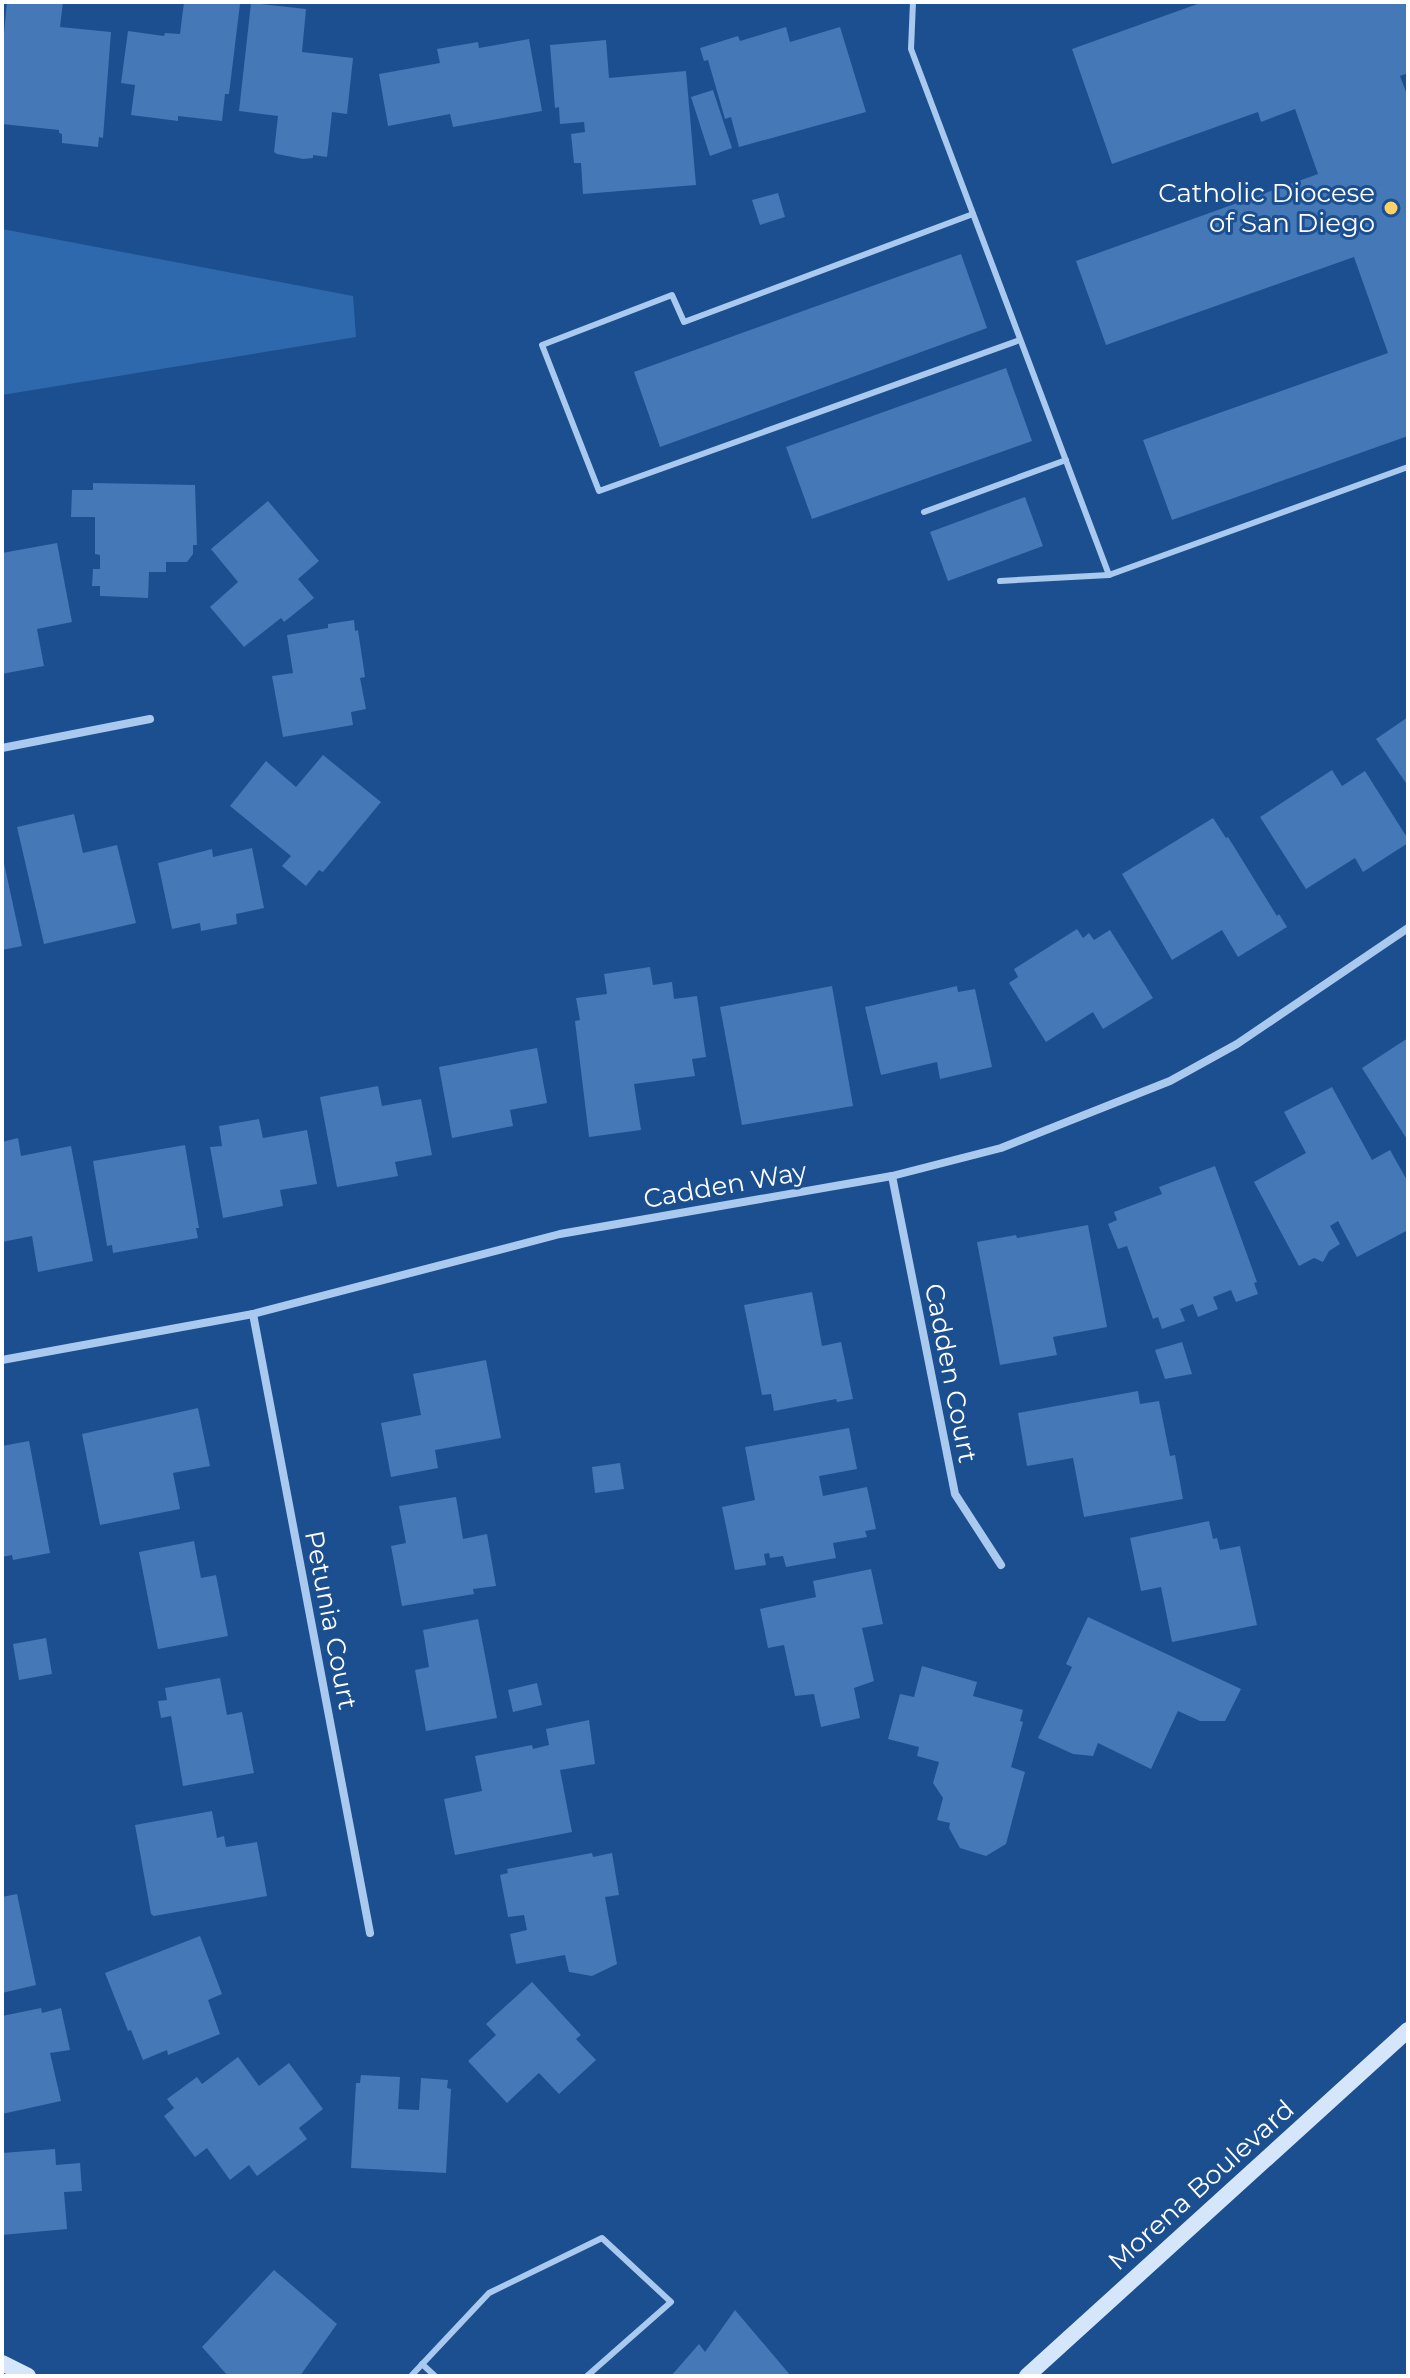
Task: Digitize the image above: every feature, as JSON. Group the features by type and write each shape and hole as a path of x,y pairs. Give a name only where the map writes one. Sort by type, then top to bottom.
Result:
{"main road":[{"name":"Morena Boulevard","path":"1027,2376 1408,2030"},
{"path":"2,2363 28,2376"}],"street":[{"path":"2,748 150,719"},
{"name":"Cadden Way","path":"2,1360 253,1314 560,1234 892,1176 1001,1148 1170,1081 1237,1044 1408,928"},
{"name":"Cadden Court","path":"892,1176 955,1494 1001,1565"},
{"name":"Petunia Court","path":"253,1314 370,1933"}],"lane":[{"path":"913,2 911,49 1109,575"},
{"path":"973,214 684,322 672,295 542,345 599,491 1020,340"},
{"path":"924,512 1066,460"},
{"path":"1000,581 1109,575 1408,467"},
{"path":"411,2376 489,2293 602,2238 671,2302 587,2376"},
{"path":"422,2364 435,2376"}],"shaded area":[{"path":"2,229 353,296 356,337 2,395"}],"building":[{"path":"7,2 63,2 60,27 111,32 103,138 99,137 98,147 62,143 59,130 2,124 2,54"},
{"path":"184,2 240,4 229,94 225,94 222,121 178,116 178,121 131,115 135,85 121,83 128,31 164,36 165,33 180,34"},
{"path":"1203,2 1408,2 1408,73 1400,76 1408,97 1408,436 1172,520 1143,440 1388,353 1354,257 1106,345 1076,261 1318,174 1295,109 1261,122 1258,112 1112,164 1072,49"},
{"path":"251,3 306,9 302,52 353,58 347,114 332,112 327,157 313,155 313,158 303,159 277,154 274,152 278,116 239,111"},
{"path":"786,27 790,42 840,27 866,112 739,147 731,117 725,119 708,60 704,61 700,48 738,36 740,41"},
{"path":"529,39 542,111 453,127 450,114 388,126 379,74 440,63 437,49 478,42 479,48"},
{"path":"606,40 609,78 686,71 696,185 583,194 581,163 574,163 571,134 585,132 584,122 560,124 559,107 555,108 550,45"},
{"path":"713,90 732,148 710,156 691,97"},
{"path":"778,193 785,217 760,225 752,200"},
{"path":"961,254 987,328 660,447 634,372"},
{"path":"1006,368 1032,441 812,519 786,447"},
{"path":"93,483 195,485 197,545 193,545 193,554 187,562 166,562 166,572 149,572 148,598 100,596 100,586 92,586 93,569 100,569 100,555 95,554 95,517 71,517 72,490 93,490"},
{"path":"1025,497 1043,546 948,581 930,532"},
{"path":"268,501 319,561 298,579 314,598 284,622 281,618 244,647 210,607 238,582 211,549"},
{"path":"57,543 72,622 37,629 44,666 2,674 2,553"},
{"path":"354,620 365,677 360,678 366,709 351,712 353,725 283,737 272,676 293,673 287,635"},
{"path":"1408,717 1408,786 1376,739"},
{"path":"323,755 381,802 323,872 319,870 306,886 282,866 291,856 230,806 266,761 296,787"},
{"path":"1332,770 1342,786 1365,771 1408,843 1363,872 1355,858 1306,889 1260,817"},
{"path":"74,814 83,853 117,845 136,923 44,944 17,827"},
{"path":"1213,818 1287,927 1238,957 1222,930 1172,960 1122,874"},
{"path":"252,848 264,908 236,914 237,924 201,931 200,923 172,929 158,863 212,849 213,857"},
{"path":"2,854 22,946 2,950"},
{"path":"1077,929 1083,938 1089,933 1094,940 1110,930 1153,998 1103,1029 1093,1012 1046,1042 1009,983 1018,977 1014,969"},
{"path":"650,967 653,985 672,982 674,999 697,996 706,1057 692,1059 695,1076 634,1084 641,1130 589,1137 575,1021 580,1020 576,998 607,994 604,974"},
{"path":"832,986 853,1106 742,1125 720,1007"},
{"path":"957,986 958,992 975,989 992,1067 940,1079 937,1062 881,1075 865,1007"},
{"path":"1408,1038 1408,1141 1362,1068"},
{"path":"537,1048 547,1103 510,1110 513,1126 452,1138 439,1067"},
{"path":"378,1086 382,1106 421,1099 432,1155 395,1162 398,1176 337,1187 320,1097"},
{"path":"1332,1087 1372,1160 1390,1150 1408,1182 1408,1230 1357,1257 1338,1221 1330,1226 1340,1244 1329,1251 1323,1262 1314,1258 1299,1266 1254,1182 1306,1153 1284,1112"},
{"path":"259,1119 263,1138 307,1130 317,1184 280,1190 283,1206 223,1218 210,1147 222,1146 219,1126"},
{"path":"18,1138 21,1156 71,1146 93,1261 38,1272 32,1236 2,1242 2,1142"},
{"path":"185,1145 198,1238 113,1253 112,1245 107,1246 93,1161"},
{"path":"1215,1166 1257,1282 1254,1283 1258,1294 1236,1302 1231,1290 1213,1297 1218,1309 1198,1317 1193,1304 1180,1309 1185,1321 1162,1329 1158,1317 1153,1319 1127,1246 1118,1249 1108,1224 1117,1220 1114,1212 1162,1194 1159,1187"},
{"path":"1088,1225 1107,1327 1053,1337 1057,1355 1000,1365 977,1242"},
{"path":"812,1292 822,1346 841,1342 853,1399 837,1402 836,1399 774,1411 771,1394 762,1395 744,1305"},
{"path":"1182,1342 1192,1374 1165,1379 1155,1350"},
{"path":"486,1360 501,1438 435,1450 438,1468 391,1477 381,1423 421,1415 413,1374"},
{"path":"1138,1391 1140,1404 1159,1401 1170,1456 1175,1455 1183,1499 1084,1517 1073,1458 1027,1466 1018,1413"},
{"path":"198,1408 210,1466 173,1473 180,1509 100,1525 82,1434"},
{"path":"849,1428 857,1469 819,1476 823,1496 867,1487 876,1529 865,1531 867,1537 833,1543 836,1558 786,1567 783,1556 770,1558 769,1553 764,1554 766,1565 735,1570 722,1507 755,1500 745,1447"},
{"path":"29,1441 50,1553 13,1560 12,1555 2,1557 2,1446"},
{"path":"620,1463 624,1489 595,1493 592,1467"},
{"path":"456,1497 463,1539 487,1534 496,1586 473,1589 474,1594 402,1606 391,1546 406,1543 399,1506"},
{"path":"1209,1521 1213,1539 1217,1538 1220,1550 1240,1546 1257,1625 1172,1642 1161,1587 1141,1591 1130,1538"},
{"path":"194,1541 201,1578 216,1575 228,1636 158,1649 139,1552"},
{"path":"871,1569 883,1624 862,1628 874,1681 854,1688 860,1718 821,1727 814,1694 795,1696 784,1645 768,1648 760,1609 816,1597 813,1581"},
{"path":"1088,1617 1241,1689 1225,1721 1200,1721 1178,1711 1151,1769 1098,1743 1093,1756 1073,1754 1038,1738 1072,1667 1066,1664"},
{"path":"478,1619 497,1718 426,1731 415,1670 429,1667 423,1630"},
{"path":"46,1638 52,1674 19,1680 13,1644"},
{"path":"922,1666 977,1682 973,1696 1023,1710 1020,1721 1023,1722 1011,1767 1025,1772 1006,1844 986,1856 960,1848 949,1828 950,1823 937,1820 943,1798 933,1783 939,1762 917,1756 919,1747 888,1739 900,1694 914,1697"},
{"path":"220,1678 227,1715 242,1712 254,1773 183,1786 171,1716 161,1718 158,1701 167,1700 165,1688"},
{"path":"537,1683 542,1705 513,1712 508,1690"},
{"path":"589,1720 595,1764 560,1770 572,1832 455,1855 444,1799 482,1791 475,1756 532,1745 533,1749 549,1745 546,1729"},
{"path":"212,1811 217,1838 224,1836 226,1847 257,1842 267,1896 154,1916 151,1914 135,1825"},
{"path":"592,1853 593,1857 612,1853 619,1895 605,1897 617,1964 592,1976 569,1972 565,1955 516,1964 510,1934 527,1930 524,1915 508,1917 500,1875 508,1873 507,1869"},
{"path":"17,1894 36,1985 2,1993 2,1897"},
{"path":"200,1936 222,1994 208,2000 220,2034 168,2055 167,2050 143,2060 105,1973"},
{"path":"532,1982 581,2035 576,2039 596,2060 559,2094 539,2073 507,2103 468,2061 496,2035 486,2024"},
{"path":"41,2008 42,2013 61,2008 70,2050 50,2053 61,2101 2,2114 2,2016"},
{"path":"238,2057 259,2086 289,2063 323,2109 299,2128 307,2139 257,2176 249,2165 230,2180 207,2148 195,2157 164,2116 174,2108 167,2099 197,2077 202,2084"},
{"path":"361,2075 400,2077 398,2109 419,2110 421,2078 448,2080 447,2088 451,2089 446,2173 351,2168 356,2083 360,2083"},
{"path":"55,2149 56,2165 80,2163 82,2191 64,2192 67,2229 2,2235 2,2153"},
{"path":"274,2270 337,2324 300,2376 228,2376 202,2347"},
{"path":"735,2310 791,2376 671,2376 699,2344 705,2352"}],"place":[{"name":"Catholic Diocese of San Diego","path":"1391,208"}]}
